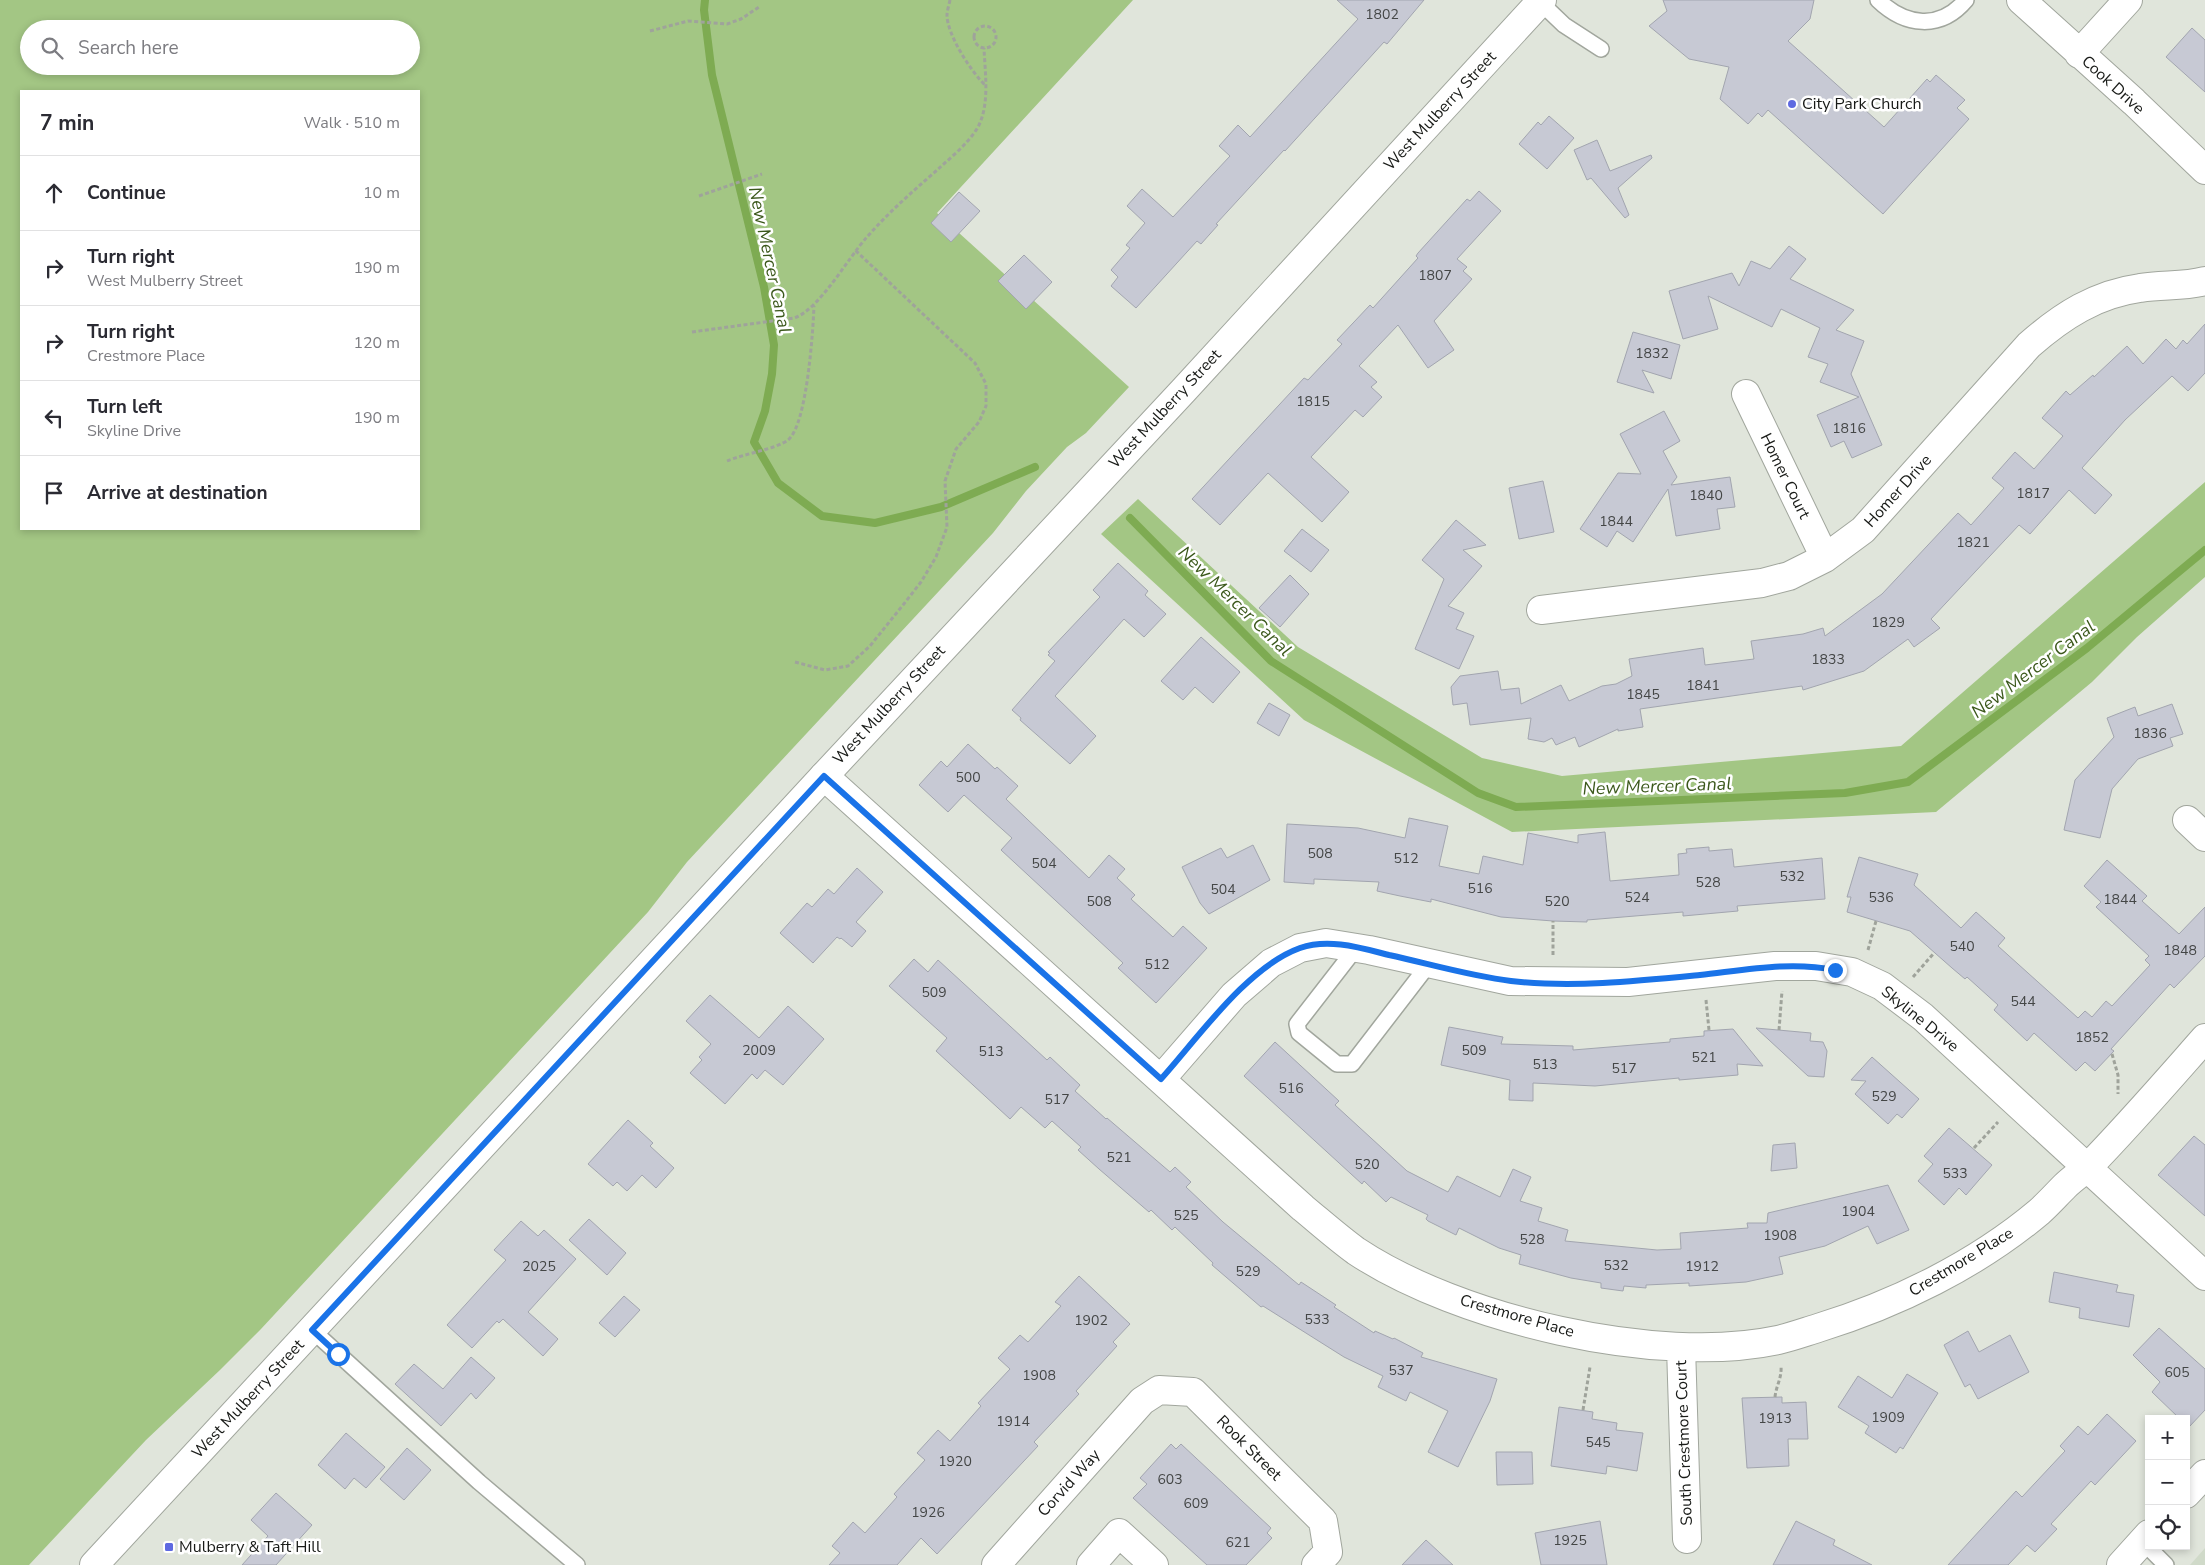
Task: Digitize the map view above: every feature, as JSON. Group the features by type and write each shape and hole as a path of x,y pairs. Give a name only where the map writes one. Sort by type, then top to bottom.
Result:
{"street":[{"name":"Cook Drive","path":"2020,0 2134,102 2205,170"},
{"path":"2079,54 2128,0"},
{"name":"West Mulberry Street","path":"94,1565 1190,383 1541,1"},
{"name":"Homer Drive","path":"1541,610 1762,583 1788,576 1825,558 1863,530 2029,345 2054,323 2083,306 2114,293 2140,288 2205,281"},
{"name":"Homer Court","path":"1746,394 1825,558"},
{"name":"Crestmore Place","path":"824,776 1323,1224 1356,1251 1417,1284 1482,1310 1567,1332 1619,1342 1681,1347 1725,1346 1778,1340 1853,1318 1894,1302 1938,1280 1998,1242 2039,1212 2087,1167 2205,1038"},
{"name":"Skyline Drive","path":"1161,1079 1234,995 1271,963 1300,948 1326,943 1510,981 1568,983 1628,982 1774,966 1816,966 1852,972 1886,988 1923,1017 2205,1276"},
{"name":"South Crestmore Court","path":"1681,1347 1687,1539"},
{"name":"Rook Street","path":"1142,1401 1159,1390 1192,1392 1323,1521 1322,1558"},
{"name":"Corvid Way","path":"996,1565 1142,1401"},
{"path":"2190,1490 2205,1474"},
{"path":"1091,1565 1119,1533 1154,1565"},
{"path":"2120,1565 2145,1539"}],"lane":[{"path":"1878,0 1898,15 1916,22 1933,22 1950,14 1966,0"},
{"path":"1541,1 1564,25 1601,49"},
{"path":"1356,948 1297,1024 1299,1033 1337,1064 1352,1064 1429,964"},
{"path":"312,1330 479,1482 577,1565"},
{"path":"2157,1550 2169,1564"}],"path":[{"path":"950,0 946,15 950,32 978,79 986,87"},
{"path":"650,31 688,21 727,24 741,19 759,7"},
{"path":"989,25 995,31 996,40 991,47 984,48 975,42 974,34 980,26 989,25"},
{"path":"692,332 794,318 803,315 814,306 855,250 883,218 969,139 978,126 983,113 986,87 984,48"},
{"path":"700,196 762,174"},
{"path":"795,662 825,670 848,666 870,646 921,582 936,557 947,527 945,481 956,449 979,422 986,406 986,384 975,363 855,250"},
{"path":"726,461 780,444 791,436 802,402 812,347 814,306"},
{"path":"1553,921 1553,956"},
{"path":"1867,953 1876,921"},
{"path":"1913,978 1934,953"},
{"path":"1779,1030 1782,991"},
{"path":"1706,997 1709,1030"},
{"path":"2112,1054 2118,1075 2118,1094"},
{"path":"1974,1148 1998,1122"},
{"path":"1775,1397 1775,1390 1781,1379 1780,1361"},
{"path":"1584,1410 1590,1366"}],"shaded area":[{"path":"2205,1548 2205,1565 2190,1565"}],"green space":[{"path":"0,0 1133,0 937,213 1129,387 1086,433 1067,447 1026,491 993,533 687,862 648,912 261,1329 146,1440 29,1565 0,1565"},
{"path":"2205,482 2205,577 2137,637 2092,682 1936,812 1512,832 1304,720 1101,534 1138,499 1298,647 1482,758 1562,776 1901,746"}],"building":[{"path":"1337,0 1424,0 1387,44 1384,42 1216,224 1218,225 1201,244 1197,241 1136,308 1111,286 1118,277 1111,270 1130,248 1126,245 1145,223 1127,206 1142,189 1173,217 1230,156 1219,146 1238,125 1250,137 1358,19"},
{"name":"City Park Church","path":"1663,0 1814,0 1810,19 1788,41 1884,127 1927,79 1930,82 1936,75 1965,100 1957,108 1969,119 1883,214 1768,110 1762,117 1758,113 1748,124 1720,99 1729,67 1689,59 1649,26 1667,11"},
{"path":"2192,28 2205,40 2205,92 2166,57"},
{"path":"1549,116 1574,138 1547,169 1519,144 1538,122 1541,125"},
{"path":"1597,140 1610,171 1651,155 1652,158 1618,188 1629,215 1625,218 1591,178 1587,180 1574,150"},
{"path":"1479,191 1501,211 1457,259 1467,267 1463,271 1472,279 1434,321 1454,350 1428,368 1398,325 1359,366 1377,382 1371,387 1382,397 1363,417 1355,410 1311,457 1349,492 1322,522 1268,473 1220,525 1192,499 1304,378 1308,380 1342,344 1337,340 1370,305 1373,308 1418,258 1416,256 1418,253 1467,199 1470,201"},
{"path":"959,192 980,211 951,242 931,223"},
{"path":"1789,246 1806,259 1790,279 1854,310 1836,330 1864,341 1851,374 1882,445 1852,458 1844,441 1831,447 1817,415 1859,397 1820,382 1828,364 1808,357 1820,328 1781,309 1772,327 1708,296 1718,329 1683,339 1669,291 1732,273 1739,286 1751,261 1770,269"},
{"path":"1024,255 1052,282 1026,309 998,281"},
{"path":"2205,324 2205,373 2188,391 2172,376 2125,420 2082,468 2112,495 2095,514 2069,490 2030,534 2019,525 1931,619 1940,628 1914,647 1908,639 1864,671 1803,690 1802,686 1640,709 1643,727 1618,731 1618,729 1579,747 1575,737 1556,745 1552,738 1544,742 1528,739 1531,718 1470,725 1467,703 1453,705 1451,687 1460,676 1498,671 1501,690 1519,688 1521,704 1561,685 1569,701 1602,686 1616,684 1632,676 1629,659 1703,648 1705,665 1754,659 1751,641 1803,634 1823,628 1825,636 1882,594 1958,513 1971,525 2004,488 1992,478 2015,452 2034,469 2063,436 2042,418 2066,391 2070,395 2093,375 2094,377 2127,346 2143,364 2166,339 2176,349 2183,340 2187,344"},
{"path":"1633,332 1680,345 1671,379 1642,370 1654,393 1617,382"},
{"path":"1664,411 1680,441 1663,451 1677,477 1671,485 1730,477 1735,507 1717,509 1720,529 1676,536 1668,489 1633,542 1617,531 1607,547 1580,529 1618,473 1641,474 1620,434"},
{"path":"1543,481 1554,532 1519,539 1509,488"},
{"path":"1456,520 1486,545 1463,550 1482,566 1448,606 1464,613 1456,629 1474,636 1459,669 1415,649 1444,579 1422,560"},
{"path":"1302,529 1329,550 1311,572 1284,551"},
{"path":"1118,563 1148,591 1145,595 1166,614 1144,637 1124,619 1055,696 1096,736 1070,764 1020,720 1021,718 1012,710 1055,661 1048,655 1050,653 1048,652 1100,597 1093,590"},
{"path":"1290,575 1309,594 1280,627 1259,608"},
{"path":"1201,637 1240,672 1213,703 1195,687 1183,700 1161,681"},
{"path":"1269,703 1290,715 1279,736 1257,723"},
{"path":"2172,704 2183,734 2170,738 2173,746 2138,759 2112,789 2100,838 2064,830 2075,780 2114,737 2107,718 2135,707 2138,716"},
{"path":"968,744 995,769 997,767 1018,786 1006,799 1089,878 1109,855 1125,869 1117,878 1135,895 1131,899 1173,937 1183,926 1207,948 1156,1003 1118,968 1123,963 1001,850 1012,838 964,795 948,812 919,785 941,761 947,767"},
{"path":"1409,818 1448,826 1439,866 1479,874 1483,856 1523,865 1528,833 1578,843 1578,835 1605,832 1610,881 1679,875 1678,854 1687,853 1686,849 1709,847 1709,851 1732,849 1734,867 1822,858 1825,899 1737,906 1738,911 1683,916 1683,912 1587,920 1587,922 1553,921 1501,917 1431,899 1431,902 1377,891 1379,882 1314,879 1314,884 1284,882 1287,824 1358,828 1405,838"},
{"path":"1253,845 1270,880 1209,914 1200,903 1182,867 1221,848 1227,858"},
{"path":"1859,857 1918,874 1914,885 1961,928 1976,912 2005,938 1998,946 2078,1018 2085,1011 2092,1017 2106,1001 2112,1006 2150,965 2145,960 2149,956 2096,907 2101,902 2084,886 2107,860 2147,896 2142,901 2179,934 2205,907 2205,956 2174,988 2170,984 2111,1049 2114,1051 2095,1071 2085,1062 2076,1071 2034,1033 2027,1041 1994,1010 1998,1005 1910,931 1847,912 1851,897 1847,897"},
{"path":"857,868 883,892 856,922 866,931 852,947 837,937 813,963 780,933 807,903 812,907 828,889 834,894"},
{"path":"914,959 928,972 938,960 1047,1060 1050,1057 1080,1085 1075,1091 1106,1119 1170,1172 1175,1167 1191,1182 1186,1187 1223,1222 1299,1285 1301,1282 1336,1305 1334,1307 1374,1333 1375,1331 1394,1338 1423,1353 1421,1357 1497,1379 1490,1401 1458,1467 1428,1452 1448,1411 1410,1392 1406,1401 1378,1387 1383,1376 1344,1357 1263,1306 1261,1307 1212,1265 1213,1263 1175,1227 1172,1230 1151,1210 1149,1212 1099,1169 1078,1150 1081,1147 1052,1121 1045,1128 1021,1107 1010,1119 936,1051 947,1038 889,986"},
{"path":"710,995 759,1038 788,1006 824,1039 783,1085 765,1070 757,1079 752,1074 725,1104 690,1073 702,1060 699,1057 711,1044 686,1021"},
{"path":"1449,1027 1503,1037 1501,1044 1573,1046 1573,1050 1670,1042 1670,1039 1704,1036 1704,1031 1733,1029 1763,1066 1737,1064 1738,1075 1679,1080 1679,1078 1595,1086 1533,1083 1533,1101 1509,1100 1510,1080 1441,1065"},
{"path":"1756,1028 1811,1033 1810,1041 1823,1042 1827,1051 1824,1077 1808,1076"},
{"path":"1275,1042 1339,1101 1335,1105 1407,1171 1448,1192 1457,1176 1500,1197 1513,1169 1531,1177 1520,1201 1542,1208 1538,1221 1568,1230 1565,1241 1657,1250 1681,1249 1680,1233 1748,1228 1747,1223 1767,1223 1768,1213 1888,1185 1909,1230 1877,1244 1868,1226 1825,1246 1779,1257 1783,1274 1746,1282 1689,1286 1689,1283 1646,1285 1646,1288 1624,1286 1623,1291 1601,1288 1601,1283 1571,1278 1519,1264 1521,1255 1499,1248 1459,1228 1456,1235 1428,1221 1426,1219 1428,1215 1391,1197 1386,1202 1364,1181 1362,1184 1244,1076"},
{"path":"1872,1057 1919,1099 1902,1118 1897,1114 1888,1124 1855,1094 1866,1081 1851,1080"},
{"path":"628,1120 653,1143 650,1146 674,1168 656,1188 642,1175 627,1191 617,1182 613,1186 588,1164"},
{"path":"1949,1128 1992,1165 1966,1195 1959,1188 1944,1205 1918,1181 1933,1164 1924,1156"},
{"path":"2194,1136 2205,1145 2205,1216 2158,1175"},
{"path":"1795,1143 1797,1168 1771,1171 1773,1145"},
{"path":"589,1219 626,1253 607,1275 569,1240"},
{"path":"521,1221 538,1236 544,1230 576,1259 528,1312 558,1339 543,1356 503,1319 499,1323 497,1321 472,1348 447,1325 506,1260 494,1250"},
{"path":"2054,1272 2118,1285 2116,1292 2134,1295 2129,1327 2079,1318 2080,1308 2049,1302"},
{"path":"1079,1276 1130,1324 1113,1342 1117,1346 1076,1391 1079,1394 1034,1442 1038,1446 937,1554 921,1538 897,1565 829,1565 840,1553 832,1546 853,1522 865,1533 897,1497 894,1494 925,1460 917,1453 938,1430 950,1441 981,1406 978,1403 1010,1369 998,1358 1020,1335 1028,1342 1061,1306 1055,1302"},
{"path":"624,1296 640,1310 615,1337 599,1323"},
{"path":"2159,1328 2205,1369 2205,1410 2190,1426 2190,1415 2176,1415 2152,1392 2160,1382 2133,1355"},
{"path":"1968,1331 1979,1352 2010,1335 2029,1372 1978,1399 1970,1384 1965,1387 1944,1345"},
{"path":"471,1357 495,1378 476,1399 471,1393 441,1426 395,1384 414,1364 443,1389"},
{"path":"1907,1374 1938,1393 1903,1449 1900,1447 1896,1453 1865,1433 1869,1426 1838,1407 1858,1376 1892,1398"},
{"path":"1782,1397 1782,1403 1806,1402 1808,1439 1788,1439 1789,1466 1747,1468 1742,1398"},
{"path":"1559,1407 1593,1412 1592,1419 1617,1423 1616,1430 1643,1433 1637,1471 1607,1466 1606,1474 1551,1466"},
{"path":"2107,1414 2136,1441 2095,1485 2091,1481 2051,1524 2057,1529 2035,1552 2027,1545 2008,1565 1948,1565 2016,1491 2022,1497 2065,1451 2060,1446 2078,1426 2088,1435"},
{"path":"346,1433 385,1467 366,1488 354,1478 345,1489 318,1465"},
{"path":"1171,1444 1176,1449 1181,1444 1271,1528 1267,1533 1272,1538 1246,1565 1207,1565 1133,1498 1147,1484 1140,1478"},
{"path":"407,1448 431,1470 404,1500 380,1479"},
{"path":"1496,1452 1532,1452 1533,1484 1497,1485"},
{"path":"276,1493 312,1525 276,1565 242,1565 268,1536 251,1520"},
{"path":"1600,1521 1607,1565 1541,1565 1535,1533"},
{"path":"1796,1521 1835,1540 1833,1545 1872,1565 1773,1565"},
{"path":"1426,1540 1453,1565 1402,1565"}],"waterway":[{"name":"New Mercer Canal","path":"705,0 704,10 712,75 764,287 774,345 772,374 765,411 754,442 778,483 822,516 875,523 941,507 1035,467"},
{"name":"New Mercer Canal","path":"1130,518 1271,661 1478,793 1516,807 1845,793 1908,782 2087,648 2205,550"}],"place":[{"name":"City Park Church","path":"1792,104"},
{"name":"Mulberry & Taft Hill","path":"169,1547"}],"route":[{"path":"338,1354 312,1330 824,776 1161,1079 1234,995 1271,963 1300,948 1326,943 1369,950 1510,981 1568,983 1628,982 1774,966 1816,966 1835,970"}]}
